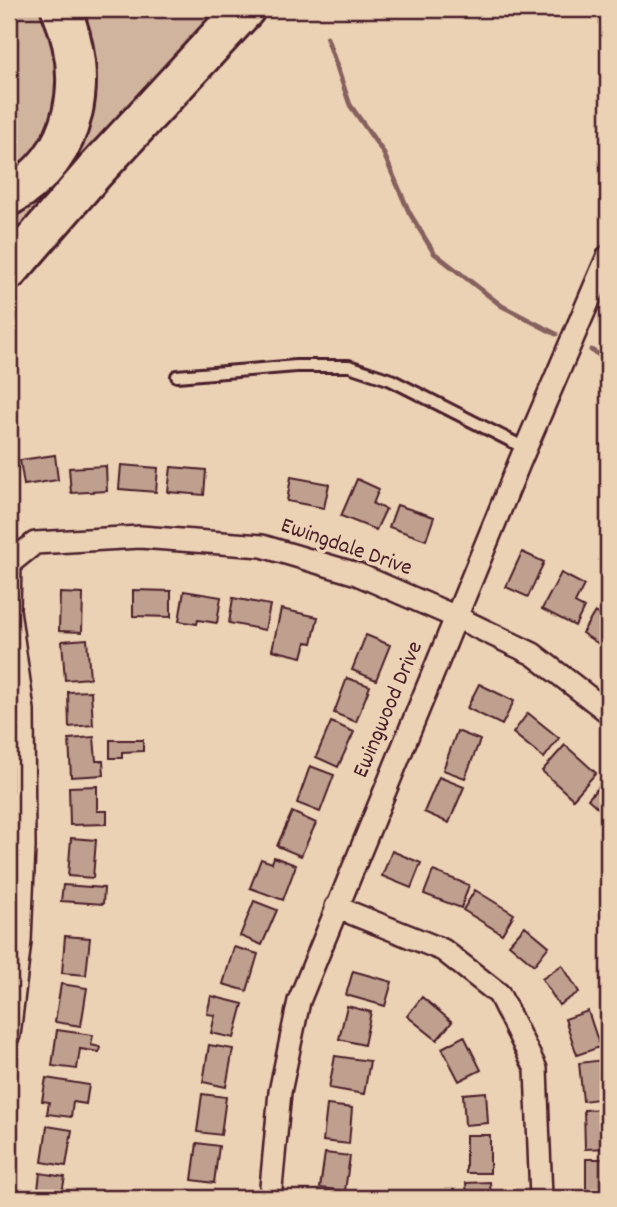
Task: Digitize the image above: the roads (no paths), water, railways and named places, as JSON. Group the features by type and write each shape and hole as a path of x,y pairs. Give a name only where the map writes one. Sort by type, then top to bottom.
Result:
{"highway":[{"path":"9,196 34,179 52,159 73,116 77,88 74,59 61,9"},
{"path":"9,270 94,172 245,9"}],"street":[{"name":"Ewingwood Drive","path":"270,1198 281,1092 299,1001 525,448 608,256"},
{"name":"Ewingdale Drive","path":"9,609 10,563 35,543 141,537 262,547 357,575 456,617 533,654 608,712"},
{"path":"9,609 23,710 24,847 20,941 9,1035"},
{"path":"336,907 443,950 499,994 536,1069 541,1198"}],"lane":[{"path":"177,376 296,366 349,366 391,380 525,448"}],"waterway":[{"path":"327,38 350,105 383,152 409,212 434,253 502,306 556,334"},
{"path":"591,350 608,360"}]}
